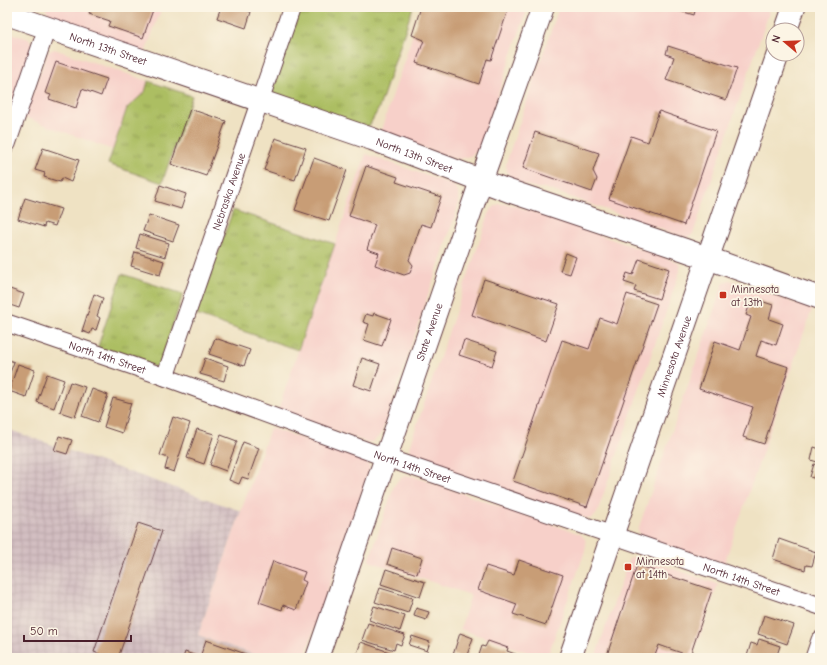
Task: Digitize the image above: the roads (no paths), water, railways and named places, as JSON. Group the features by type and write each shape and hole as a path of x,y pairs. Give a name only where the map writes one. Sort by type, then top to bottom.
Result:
{"main road":[{"path":"36,7 47,28"},
{"name":"State Avenue","path":"317,658 543,7"},
{"path":"789,22 794,7"},
{"name":"North 13th Street","path":"7,14 372,139 482,181 820,298"},
{"name":"Minnesota Avenue","path":"570,658 775,62"}],"street":[{"name":"Nebraska Avenue","path":"165,377 292,7"},
{"path":"7,144 47,28"},
{"name":"North 14th Street","path":"7,323 165,377 387,458 820,606"},
{"path":"814,658 820,640"}],"place":[{"name":"Minnesota at 13th","path":"723,295"},
{"name":"Minnesota at 14th","path":"628,567"}]}
